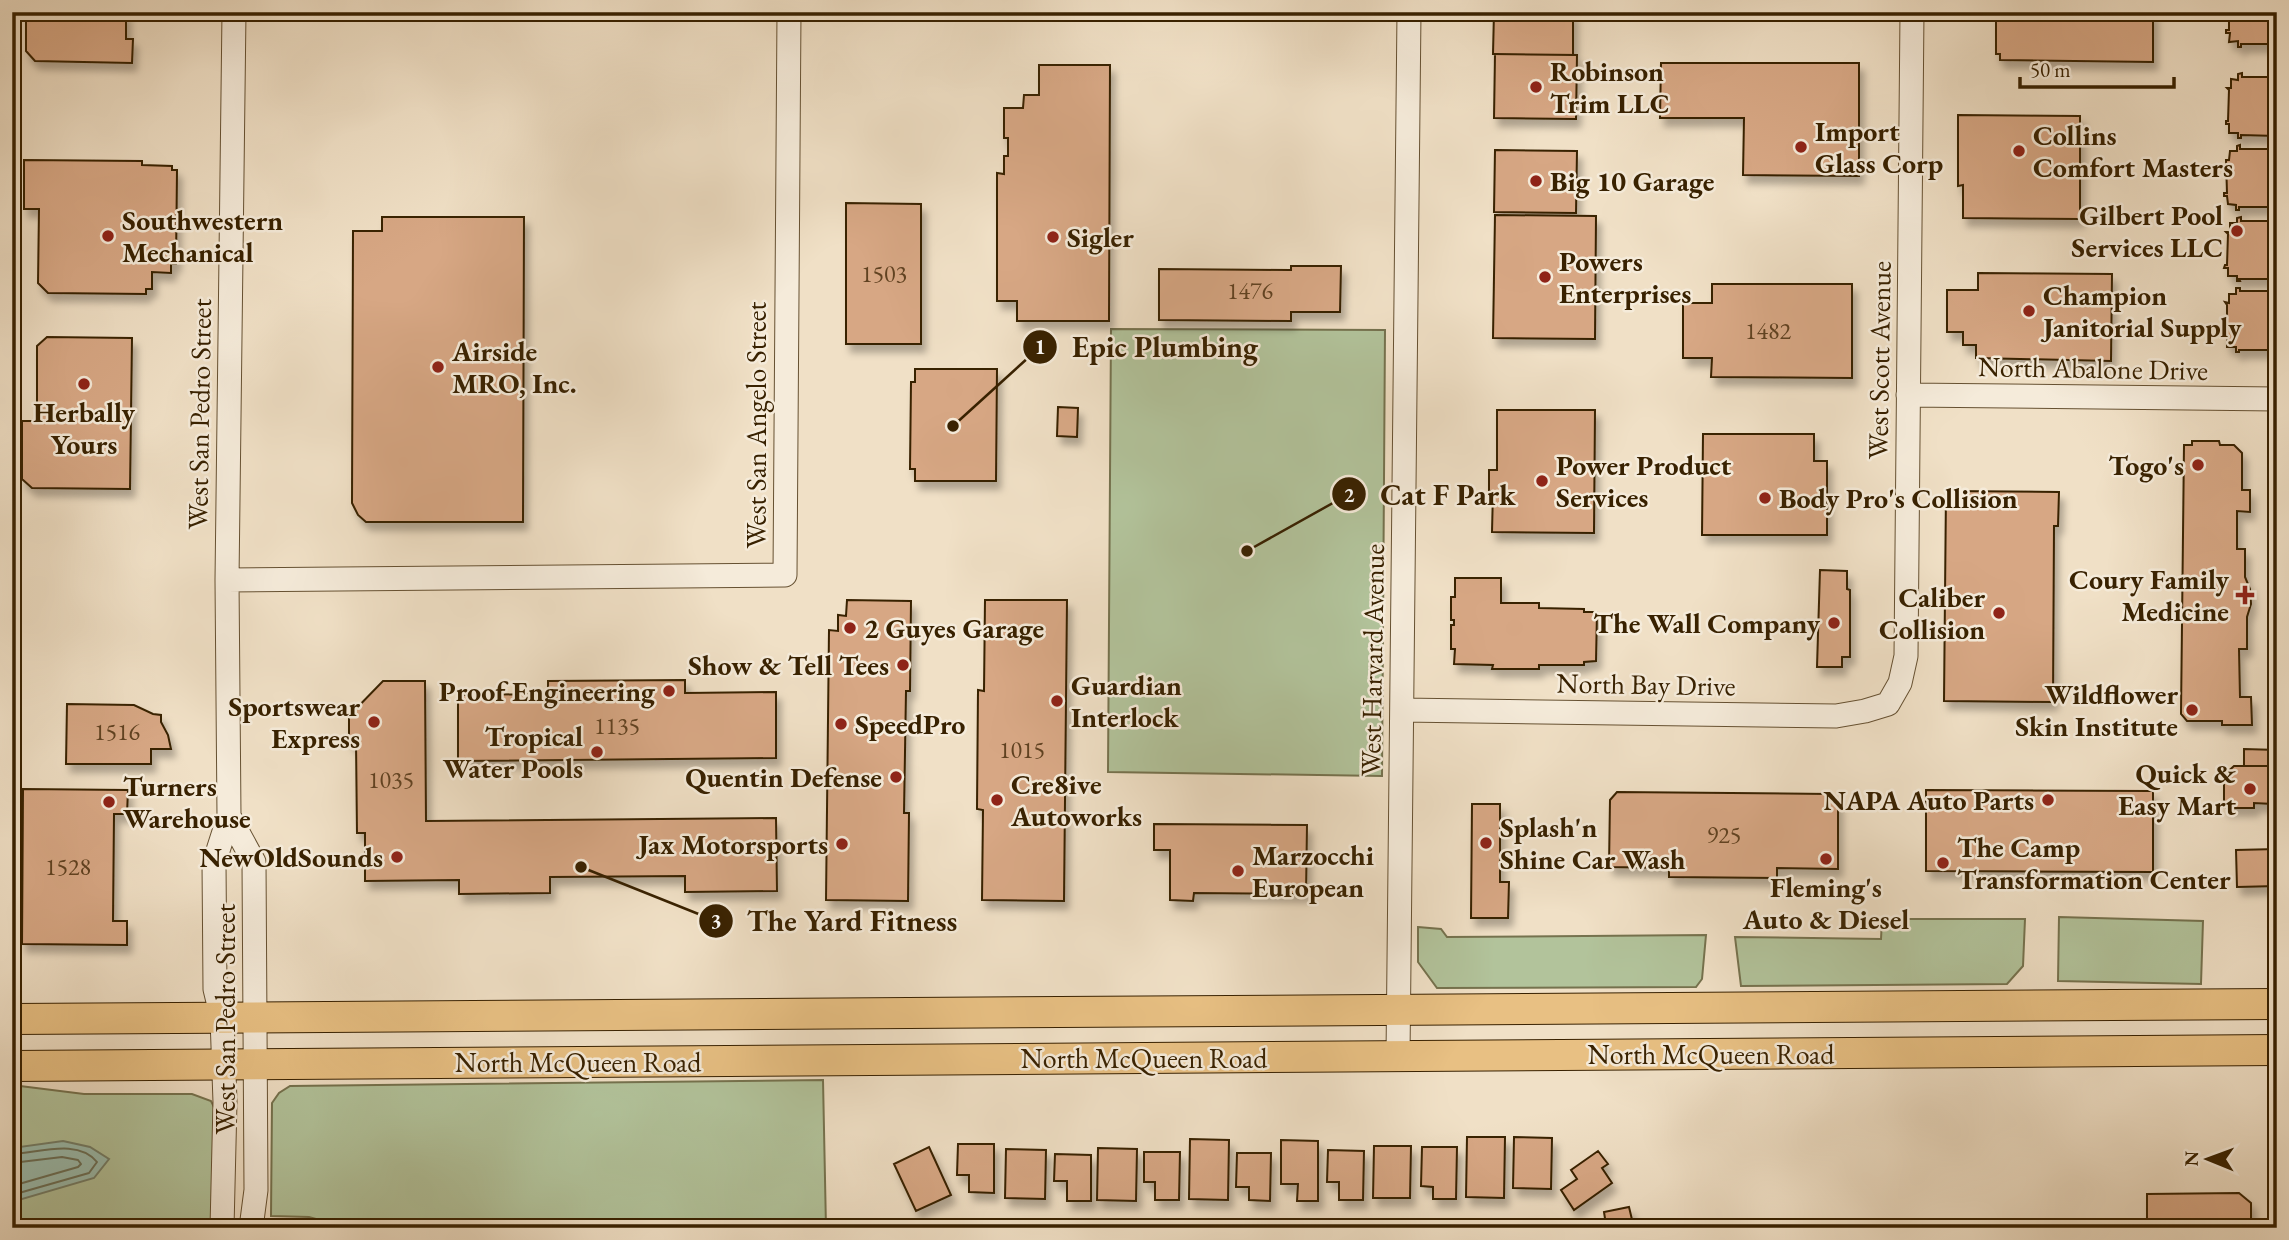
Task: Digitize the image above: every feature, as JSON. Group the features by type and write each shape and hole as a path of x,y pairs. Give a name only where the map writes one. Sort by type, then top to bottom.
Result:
{"main road":[{"name":"North McQueen Road","path":"12,1018 2277,1004"},
{"path":"1839,1054 1840,1007"},
{"name":"North McQueen Road","path":"12,1066 2277,1050"}],"street":[{"name":"West San Pedro Street","path":"222,1228 224,1064 222,1018 215,989 214,863 229,816 227,579 234,12"},
{"name":"West San Angelo Street","path":"227,579 785,575 789,12"},
{"name":"West Harvard Avenue","path":"1398,1056 1409,12"},
{"name":"West Scott Avenue","path":"1888,704 1900,682 1906,656 1912,12"},
{"name":"North Abalone Drive","path":"1908,395 2277,399"},
{"name":"North Bay Drive","path":"1402,710 1836,716 1888,704"},
{"name":"West San Pedro Street","path":"229,816 254,862 256,1190 251,1228"}],"shaded area":[{"path":"1111,329 1385,330 1382,776 1108,772"},
{"path":"2059,917 2203,921 2201,984 2058,981"},
{"path":"1882,919 2025,919 2023,966 2007,984 1741,986 1735,937 1881,939"},
{"path":"1418,927 1441,929 1447,937 1706,935 1702,979 1696,987 1437,988 1418,962"},
{"path":"823,1080 826,1228 348,1228 309,1217 271,1216 272,1103 279,1093 290,1086"},
{"path":"12,1085 84,1094 192,1094 211,1101 215,1109 216,1228 12,1228"}],"water":[{"path":"63,1141 90,1147 109,1159 94,1178 12,1202 12,1148"}],"building":[{"path":"26,12 126,12 126,39 133,39 132,63 35,61 26,51"},
{"path":"1494,12 1573,12 1573,55 1493,54"},
{"path":"2153,12 2153,62 2000,60 2000,54 1996,54 1996,14"},
{"path":"2229,12 2277,12 2277,44 2241,44 2241,47 2238,47 2238,41 2229,42 2230,33 2226,33 2226,30 2229,30"},
{"name":"Robinson Trim LLC","path":"1495,54 1577,55 1576,119 1494,118"},
{"name":"Import Glass Corp","path":"1661,63 1859,63 1859,176 1743,175 1744,118 1660,118"},
{"name":"Sigler","path":"1039,65 1110,65 1109,321 1017,321 1017,301 997,301 997,173 1004,174 1004,156 1008,156 1008,138 1004,138 1004,108 1023,108 1024,95 1039,95"},
{"path":"2242,73 2242,77 2277,77 2277,136 2241,135 2241,138 2238,138 2238,133 2229,133 2229,124 2226,124 2227,88 2231,88 2231,79 2238,80 2238,74"},
{"name":"Collins Comfort Masters","path":"1958,115 2080,116 2080,219 1963,218 1963,185 1958,186"},
{"path":"2240,145 2240,149 2277,149 2277,207 2239,207 2239,210 2236,210 2236,205 2228,204 2227,196 2224,196 2224,193 2227,193 2226,160 2229,160 2230,151 2237,151 2237,146"},
{"name":"Big 10 Garage","path":"1495,150 1577,151 1576,213 1494,212"},
{"name":"Southwestern Mechanical","path":"24,160 142,161 142,165 172,166 172,170 177,170 176,264 171,264 171,273 152,272 152,289 146,289 146,294 48,293 38,283 39,209 24,209"},
{"path":"846,203 921,204 921,344 846,344"},
{"name":"Powers Enterprises","path":"1495,215 1596,216 1595,339 1493,338"},
{"name":"Airside MRO, Inc.","path":"382,217 524,217 523,522 366,522 358,515 352,503 353,231 382,231"},
{"path":"2241,217 2241,221 2277,221 2277,279 2237,281 2237,276 2228,276 2228,268 2224,268 2227,265 2226,232 2230,232 2230,223 2237,223 2237,218"},
{"path":"1291,266 1341,266 1340,312 1291,312 1291,321 1159,320 1159,269 1291,270"},
{"name":"Champion Janitorial Supply","path":"1978,273 2112,274 2111,361 1976,358 1976,345 1963,345 1963,332 1947,332 1947,290 1978,290"},
{"path":"1712,284 1852,284 1852,378 1711,377 1712,358 1683,358 1683,303 1712,303"},
{"path":"2236,288 2240,288 2240,291 2277,291 2277,350 2236,352 2236,347 2227,347 2227,338 2224,338 2224,335 2227,335 2225,302 2229,303 2229,294 2236,294"},
{"name":"Herbally Yours","path":"47,337 132,338 130,489 32,488 22,479 22,421 37,421 37,346"},
{"path":"915,369 997,369 996,481 915,481 915,469 910,469 911,382 915,382"},
{"path":"1058,407 1078,408 1077,437 1057,436"},
{"name":"Power Product Services","path":"1497,410 1595,410 1594,533 1492,532 1493,491 1489,491 1489,470 1497,470"},
{"name":"Body Pro's Collision","path":"1703,434 1814,434 1814,461 1827,461 1827,535 1702,535"},
{"path":"2192,441 2219,441 2220,445 2234,445 2242,453 2242,490 2250,490 2250,512 2237,511 2237,549 2245,549 2245,577 2250,589 2251,604 2247,617 2247,649 2239,649 2240,697 2251,697 2252,725 2222,725 2222,721 2187,721 2181,714 2184,445 2192,445"},
{"name":"Caliber Collision","path":"1946,491 2059,492 2058,526 2054,526 2053,702 1944,701"},
{"name":"The Wall Company","path":"1820,570 1847,571 1847,589 1850,590 1850,657 1842,657 1842,667 1817,667"},
{"path":"1455,578 1501,578 1501,603 1539,603 1539,608 1597,612 1596,661 1584,662 1584,665 1539,665 1539,669 1492,669 1493,665 1454,664 1455,649 1451,649 1451,625 1454,625 1454,620 1451,620 1451,597 1455,597"},
{"path":"847,600 911,601 904,813 909,813 908,901 826,900 829,630 838,631 838,615 846,616"},
{"path":"985,600 1067,600 1064,901 982,900 983,810 977,809 978,690 984,691"},
{"path":"685,680 685,693 776,692 776,758 458,761 458,695 548,694 548,681"},
{"path":"383,681 425,681 426,821 776,818 777,891 685,892 685,876 550,877 550,893 459,894 459,880 365,881 365,833 357,833 356,742 349,742 349,716"},
{"path":"67,704 134,705 161,715 171,749 151,749 151,764 66,764"},
{"path":"2244,749 2277,750 2277,766 2244,766"},
{"name":"Quick & Easy Mart","path":"2234,766 2277,766 2277,808 2273,808 2273,804 2254,803 2254,808 2224,808 2224,775"},
{"path":"23,789 128,790 127,814 114,814 113,921 127,921 127,945 22,944"},
{"path":"1926,790 2153,791 2153,872 1926,871"},
{"path":"1617,792 1830,794 1838,802 1838,869 1777,868 1777,878 1669,877 1669,868 1609,867 1610,800"},
{"name":"Splash'n Shine Car Wash","path":"1472,804 1500,804 1500,882 1509,882 1508,918 1471,918"},
{"name":"Marzocchi European","path":"1154,824 1307,825 1306,894 1194,893 1193,901 1170,900 1170,850 1154,850"},
{"path":"2277,849 2277,886 2237,887 2236,850"},
{"path":"1467,1137 1505,1137 1504,1198 1466,1197"},
{"path":"1514,1137 1552,1138 1551,1189 1513,1188"},
{"path":"1190,1139 1229,1140 1228,1200 1189,1199"},
{"path":"1281,1140 1318,1141 1318,1201 1297,1201 1298,1184 1281,1184"},
{"path":"958,1144 994,1144 994,1193 969,1192 969,1175 957,1175"},
{"path":"1374,1146 1411,1146 1410,1198 1373,1198"},
{"path":"929,1147 951,1195 916,1211 894,1164"},
{"path":"1422,1147 1457,1147 1456,1199 1433,1199 1433,1187 1421,1186"},
{"path":"1098,1148 1137,1149 1136,1201 1097,1200"},
{"path":"1006,1149 1046,1150 1045,1199 1005,1198"},
{"path":"1328,1150 1364,1151 1363,1200 1339,1200 1339,1182 1327,1182"},
{"path":"1598,1151 1608,1164 1602,1168 1612,1183 1574,1210 1561,1190 1577,1179 1571,1170"},
{"path":"1144,1152 1180,1152 1179,1200 1155,1200 1155,1182 1144,1182"},
{"path":"1237,1153 1271,1153 1270,1201 1249,1200 1249,1187 1236,1187"},
{"path":"1055,1154 1091,1155 1091,1201 1067,1201 1067,1181 1054,1181"},
{"path":"2239,1193 2251,1203 2251,1228 2147,1228 2147,1194"},
{"path":"1629,1207 1634,1228 1590,1228 1606,1225 1604,1212"},
{"path":"1823,1220 1823,1228 1743,1228 1743,1222"},
{"path":"2069,1222 2069,1228 1856,1228 1856,1225"}],"place":[{"name":"Robinson Trim LLC","path":"1536,87"},
{"name":"Import Glass Corp","path":"1801,147"},
{"name":"Collins Comfort Masters","path":"2019,151"},
{"name":"Big 10 Garage","path":"1536,181"},
{"name":"Gilbert Pool Services LLC","path":"2237,231"},
{"name":"Southwestern Mechanical","path":"108,236"},
{"name":"Sigler","path":"1053,237"},
{"name":"Powers Enterprises","path":"1545,277"},
{"name":"Champion Janitorial Supply","path":"2029,311"},
{"name":"Airside MRO, Inc.","path":"438,367"},
{"name":"Herbally Yours","path":"84,384"},
{"name":"Epic Plumbing","path":"953,426"},
{"name":"Togo's","path":"2198,465"},
{"name":"Power Product Services","path":"1542,481"},
{"name":"Body Pro's Collision","path":"1765,498"},
{"name":"Cat F Park","path":"1247,551"},
{"name":"Coury Family Medicine","path":"2245,595"},
{"name":"Caliber Collision","path":"1999,613"},
{"name":"The Wall Company","path":"1834,623"},
{"name":"2 Guyes Garage","path":"850,628"},
{"name":"Show & Tell Tees","path":"903,665"},
{"name":"Proof Engineering","path":"669,691"},
{"name":"Guardian Interlock","path":"1057,701"},
{"name":"Wildflower Skin Institute","path":"2192,710"},
{"name":"Sportswear Express","path":"374,722"},
{"name":"SpeedPro","path":"841,724"},
{"name":"Tropical Water Pools","path":"597,752"},
{"name":"Quentin Defense","path":"896,777"},
{"name":"Quick & Easy Mart","path":"2250,789"},
{"name":"Cre8ive Autoworks","path":"997,800"},
{"name":"NAPA Auto Parts","path":"2048,800"},
{"name":"Turners Warehouse","path":"109,802"},
{"name":"Splash'n Shine Car Wash","path":"1486,843"},
{"name":"Jax Motorsports","path":"842,844"},
{"name":"NewOldSounds","path":"397,857"},
{"name":"Fleming's Auto & Diesel","path":"1826,859"},
{"name":"The Camp Transformation Center","path":"1943,863"},
{"name":"The Yard Fitness","path":"581,867"},
{"name":"Marzocchi European","path":"1238,871"}]}
